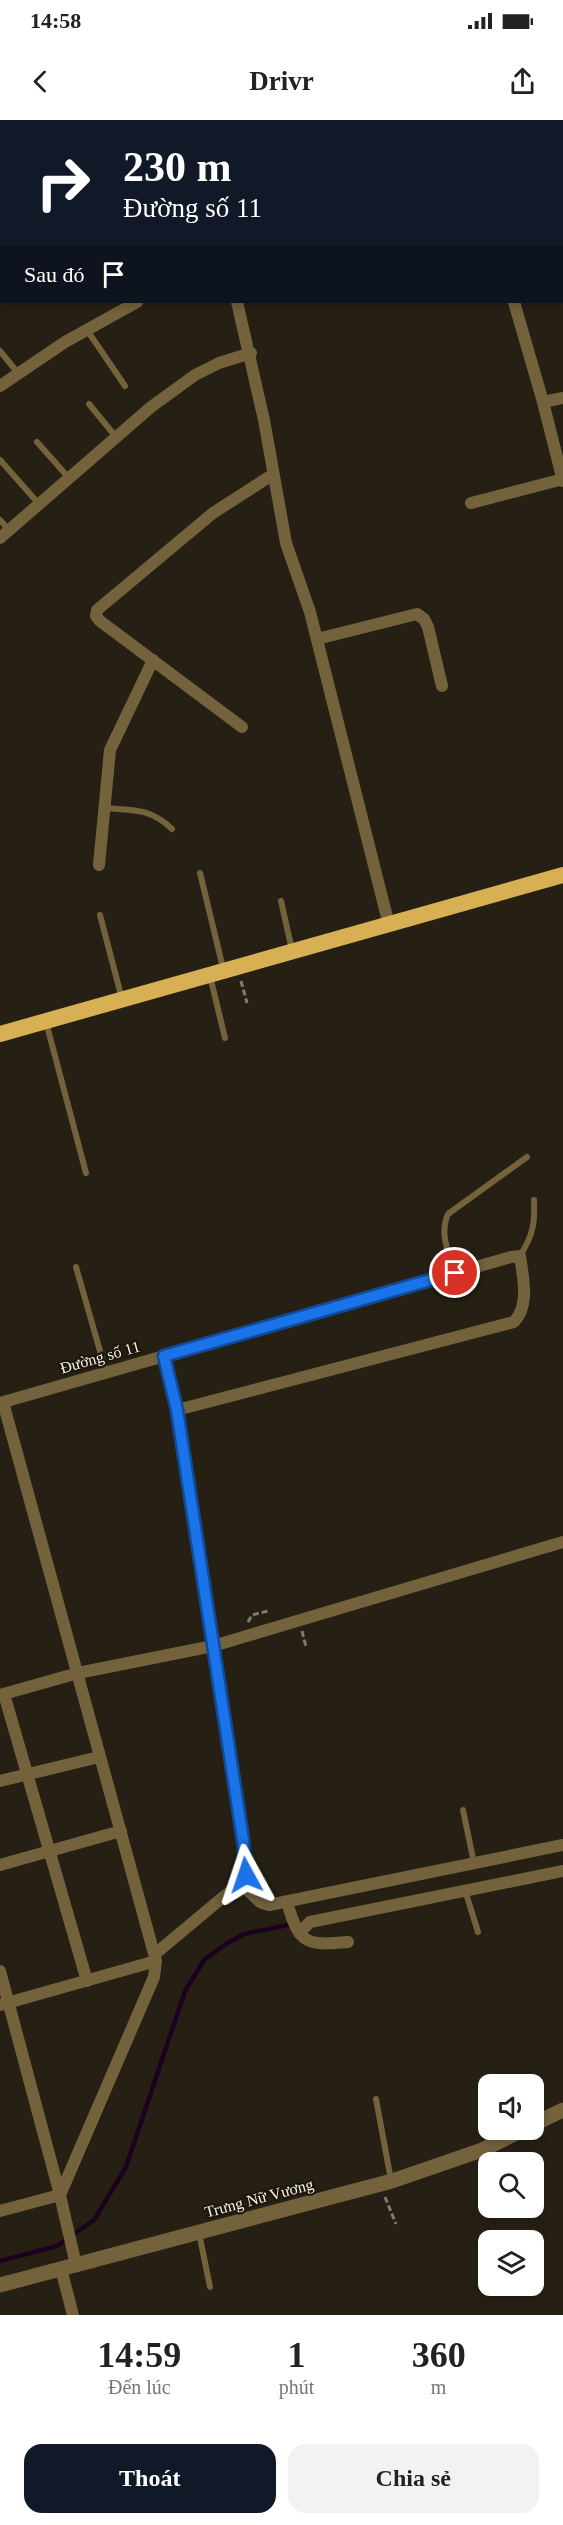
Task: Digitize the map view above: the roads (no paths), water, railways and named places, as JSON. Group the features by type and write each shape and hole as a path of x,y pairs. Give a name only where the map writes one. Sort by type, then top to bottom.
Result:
{"highway":[{"path":"0,1034 563,875"}],"street":[{"path":"0,386 87,330 135,303"},
{"path":"237,303 251,353 286,543 317,639 389,925"},
{"path":"471,503 563,480 514,303"},
{"path":"4,534 151,407 195,375 219,363 251,353"},
{"path":"543,402 563,398"},
{"path":"242,727 96,616 98,610 213,513 272,475"},
{"path":"317,639 417,614 428,627 442,686"},
{"path":"99,866 110,750 153,660"},
{"path":"177,1410 514,1322 522,1314 524,1305 520,1256"},
{"name":"Đường số 11","path":"2,1402 520,1256"},
{"path":"5,2004 87,1981 156,1958 240,1884 246,1875 243,1840 177,1410 164,1356"},
{"path":"2,1402 156,1958 154,1977 60,2196"},
{"path":"87,1981 2,1694 78,1673 213,1646 563,1542"},
{"path":"0,1780 99,1757"},
{"path":"0,1865 121,1831"},
{"path":"240,1884 264,1904 288,1907 474,1863 563,1845"},
{"path":"296,1930 310,1922 563,1871"},
{"path":"288,1907 296,1930 318,1945 348,1942"},
{"path":"0,1971 5,2004 67,2224 73,2315"},
{"path":"544,2119 563,2110"},
{"name":"Trưng Nữ Vương","path":"0,2285 70,2262 199,2232 386,2182 482,2150 502,2140"},
{"path":"0,2211 60,2196"}],"lane":[{"path":"87,330 125,386"},
{"path":"0,351 18,373"},
{"path":"89,404 116,437"},
{"path":"37,442 69,478"},
{"path":"0,460 39,504"},
{"path":"0,520 4,534"},
{"path":"105,808 147,812 162,819 172,828"},
{"path":"200,873 224,972 225,1038"},
{"path":"281,901 293,952"},
{"path":"100,915 122,1000"},
{"path":"46,1021 86,1173"},
{"path":"455,1273 445,1241 444,1224 448,1214 527,1157"},
{"path":"520,1256 531,1239 535,1222 534,1200"},
{"path":"76,1267 106,1372"},
{"path":"463,1810 474,1863"},
{"path":"465,1890 478,1932"},
{"path":"376,2099 386,2182"},
{"path":"199,2232 210,2287"}],"waterway":[{"path":"0,2261 57,2246 94,2220 126,2167 185,1991 204,1960 244,1934 293,1924"}]}
